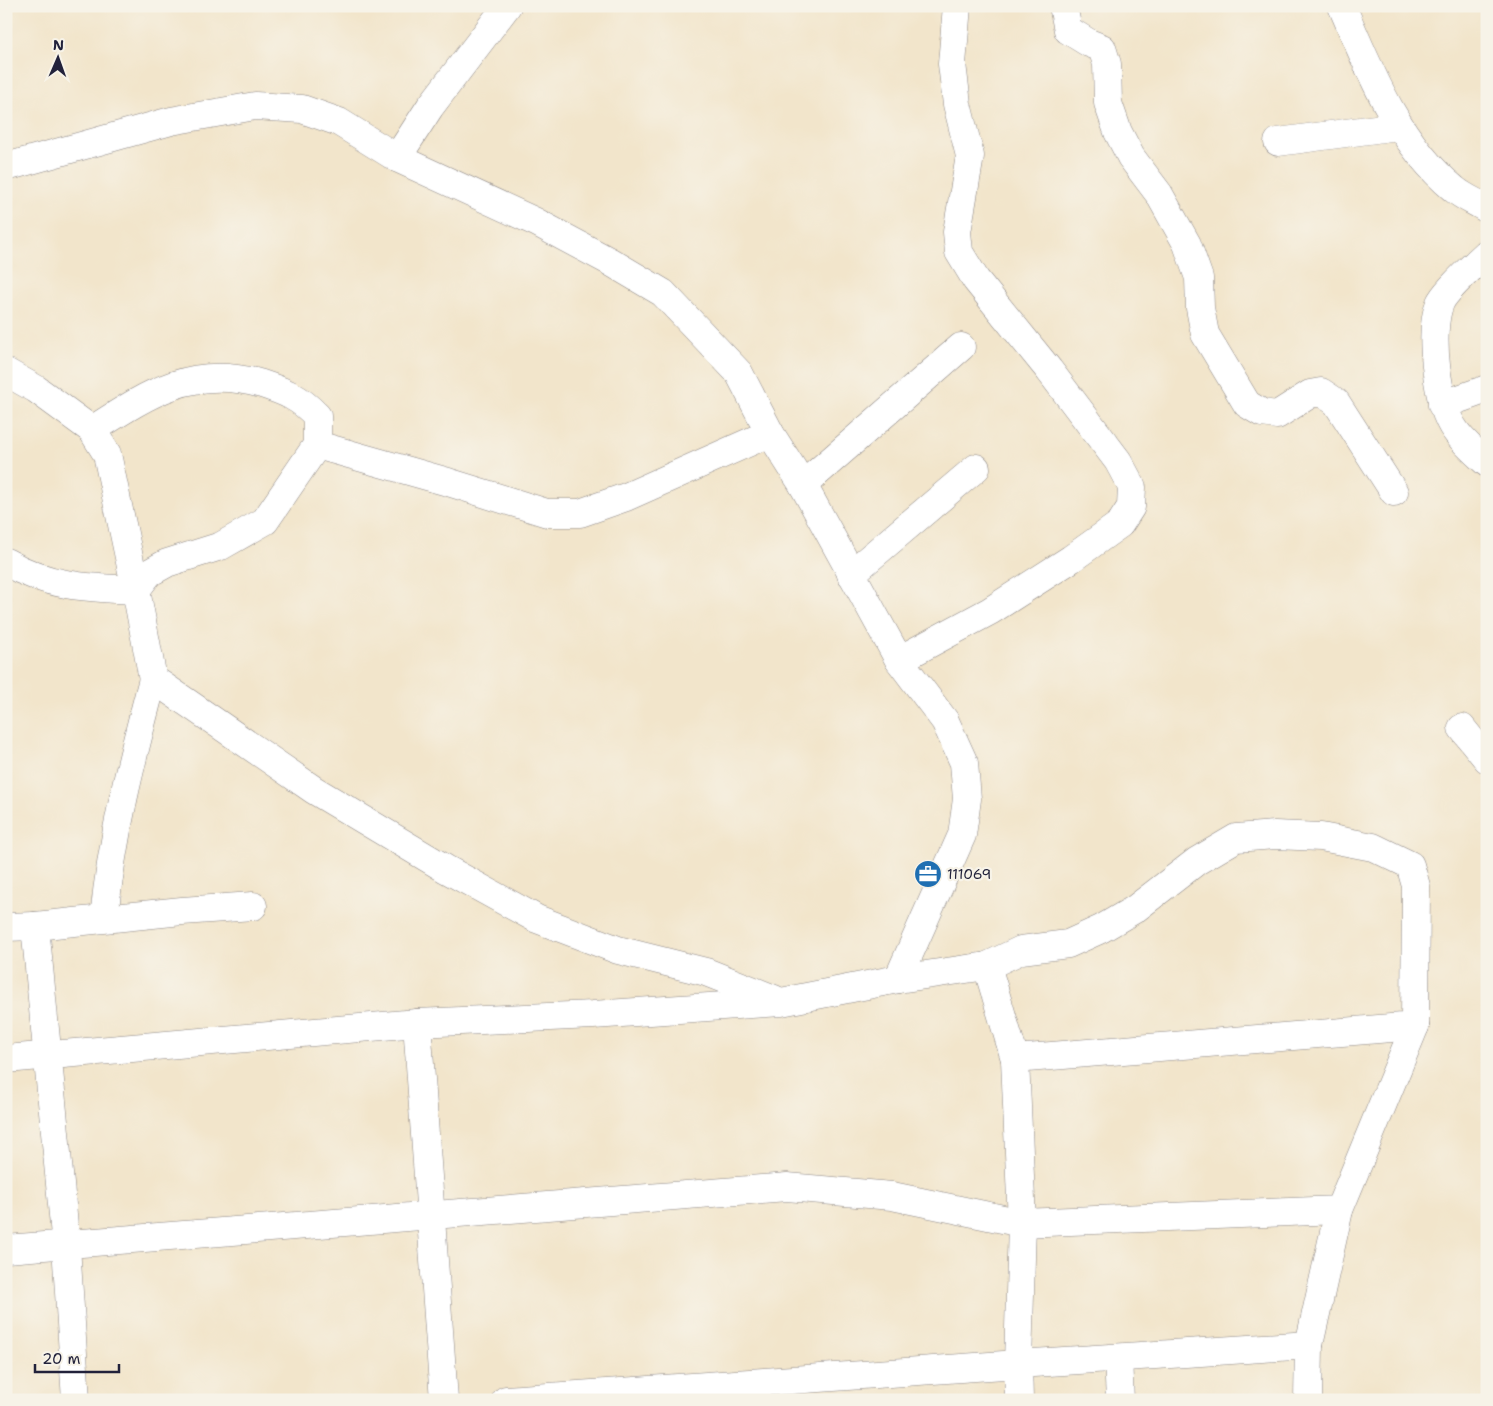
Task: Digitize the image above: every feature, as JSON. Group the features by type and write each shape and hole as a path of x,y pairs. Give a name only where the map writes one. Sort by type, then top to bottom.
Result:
{"street":[{"path":"397,158 430,108 507,6"},
{"path":"899,660 990,611 1071,559 1120,524 1131,507 1132,487 1118,461 1049,370 976,280 959,252 957,232 970,156 957,104 952,64 957,6"},
{"path":"1064,6 1068,30 1089,43 1102,48 1108,64 1108,103 1118,132 1131,157 1159,194 1187,244 1200,278 1200,308 1205,334 1247,404 1262,414 1277,415 1310,394 1321,392 1336,402 1394,492"},
{"path":"1342,6 1398,126 1418,154 1455,190 1487,209"},
{"path":"6,167 171,121 256,106 302,109 339,122 397,158 536,222 609,260 663,293 739,374 770,433 803,484 899,660 946,721 964,763 967,799 962,835 898,979"},
{"path":"1278,142 1398,126"},
{"path":"1487,253 1440,301 1436,316 1436,356 1442,405 1454,430 1487,463"},
{"path":"803,484 961,347"},
{"path":"6,372 36,389 92,430 107,454 136,590 152,679 122,801 108,874 104,918"},
{"path":"92,430 143,397 196,378 239,378 280,390 302,400 317,416 317,445 265,521 221,546 167,563 149,573 136,590"},
{"path":"1442,405 1487,389"},
{"path":"317,445 448,482 546,513 580,513 626,497 770,433"},
{"path":"851,574 976,468"},
{"path":"14,572 78,588 136,590"},
{"path":"152,679 314,790 446,869 536,919 618,950 706,972 781,1002"},
{"path":"1462,728 1487,759"},
{"path":"6,1059 48,1057 417,1023 593,1015 781,1002 898,979 987,966 1021,950 1068,944 1101,929 1135,909 1197,861 1236,838 1275,836 1321,837 1372,847 1410,865 1416,886 1415,1026 1339,1210 1309,1345 1308,1400"},
{"path":"6,928 253,906"},
{"path":"35,926 66,1246 76,1400"},
{"path":"987,966 1015,1059 1022,1223 1018,1364 1019,1400"},
{"path":"417,1023 444,1400"},
{"path":"1015,1059 1415,1026"},
{"path":"6,1249 66,1246 430,1214 787,1187 892,1196 1022,1223 1339,1210"},
{"path":"506,1400 834,1388 1018,1364 1118,1359 1309,1345"},
{"path":"1118,1359 1120,1400"}],"place":[{"name":"111069","path":"928,874"}]}
